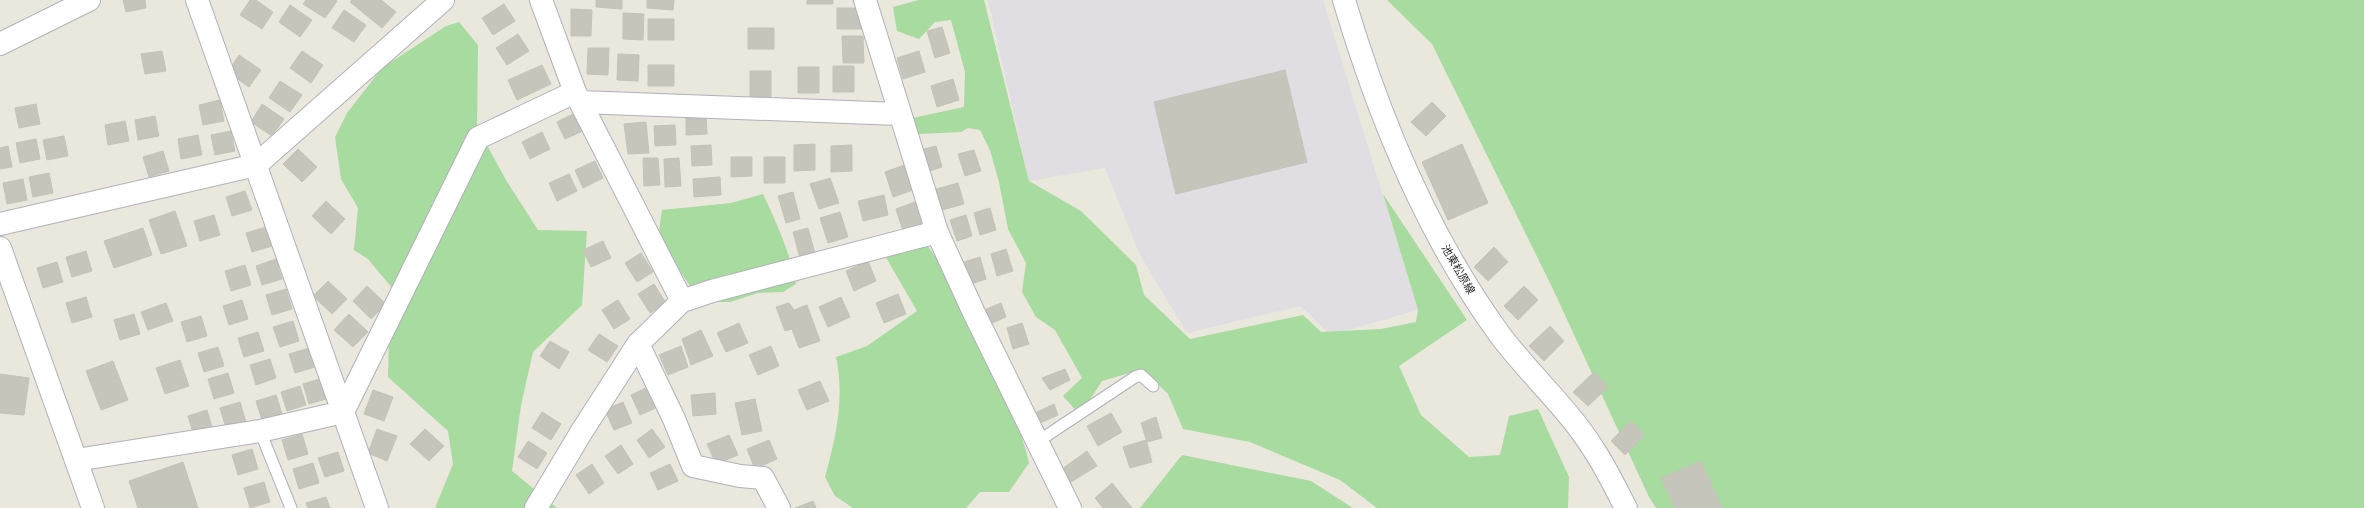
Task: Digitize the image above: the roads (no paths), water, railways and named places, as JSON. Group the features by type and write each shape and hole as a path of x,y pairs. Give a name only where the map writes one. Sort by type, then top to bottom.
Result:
{"street":[{"path":"0,44 89,0"},
{"path":"197,0 377,508"},
{"path":"0,224 256,165 443,0"},
{"path":"541,0 578,97 682,302"},
{"path":"865,0 899,114 937,232 974,313 1070,508"},
{"name":"池東松原線","path":"1344,0 1394,146 1428,216 1466,283 1501,336 1563,409 1594,449 1626,508"},
{"path":"343,412 478,138 578,97 899,114"},
{"path":"536,508 638,344 682,302 712,292 937,232"},
{"path":"0,248 93,508"},
{"path":"638,344 674,419 694,466 740,476 763,478 779,508"},
{"path":"76,460 260,431 343,412"}],"lane":[{"path":"1037,442 1135,376 1141,375 1153,386"},
{"path":"260,431 291,508"}]}
